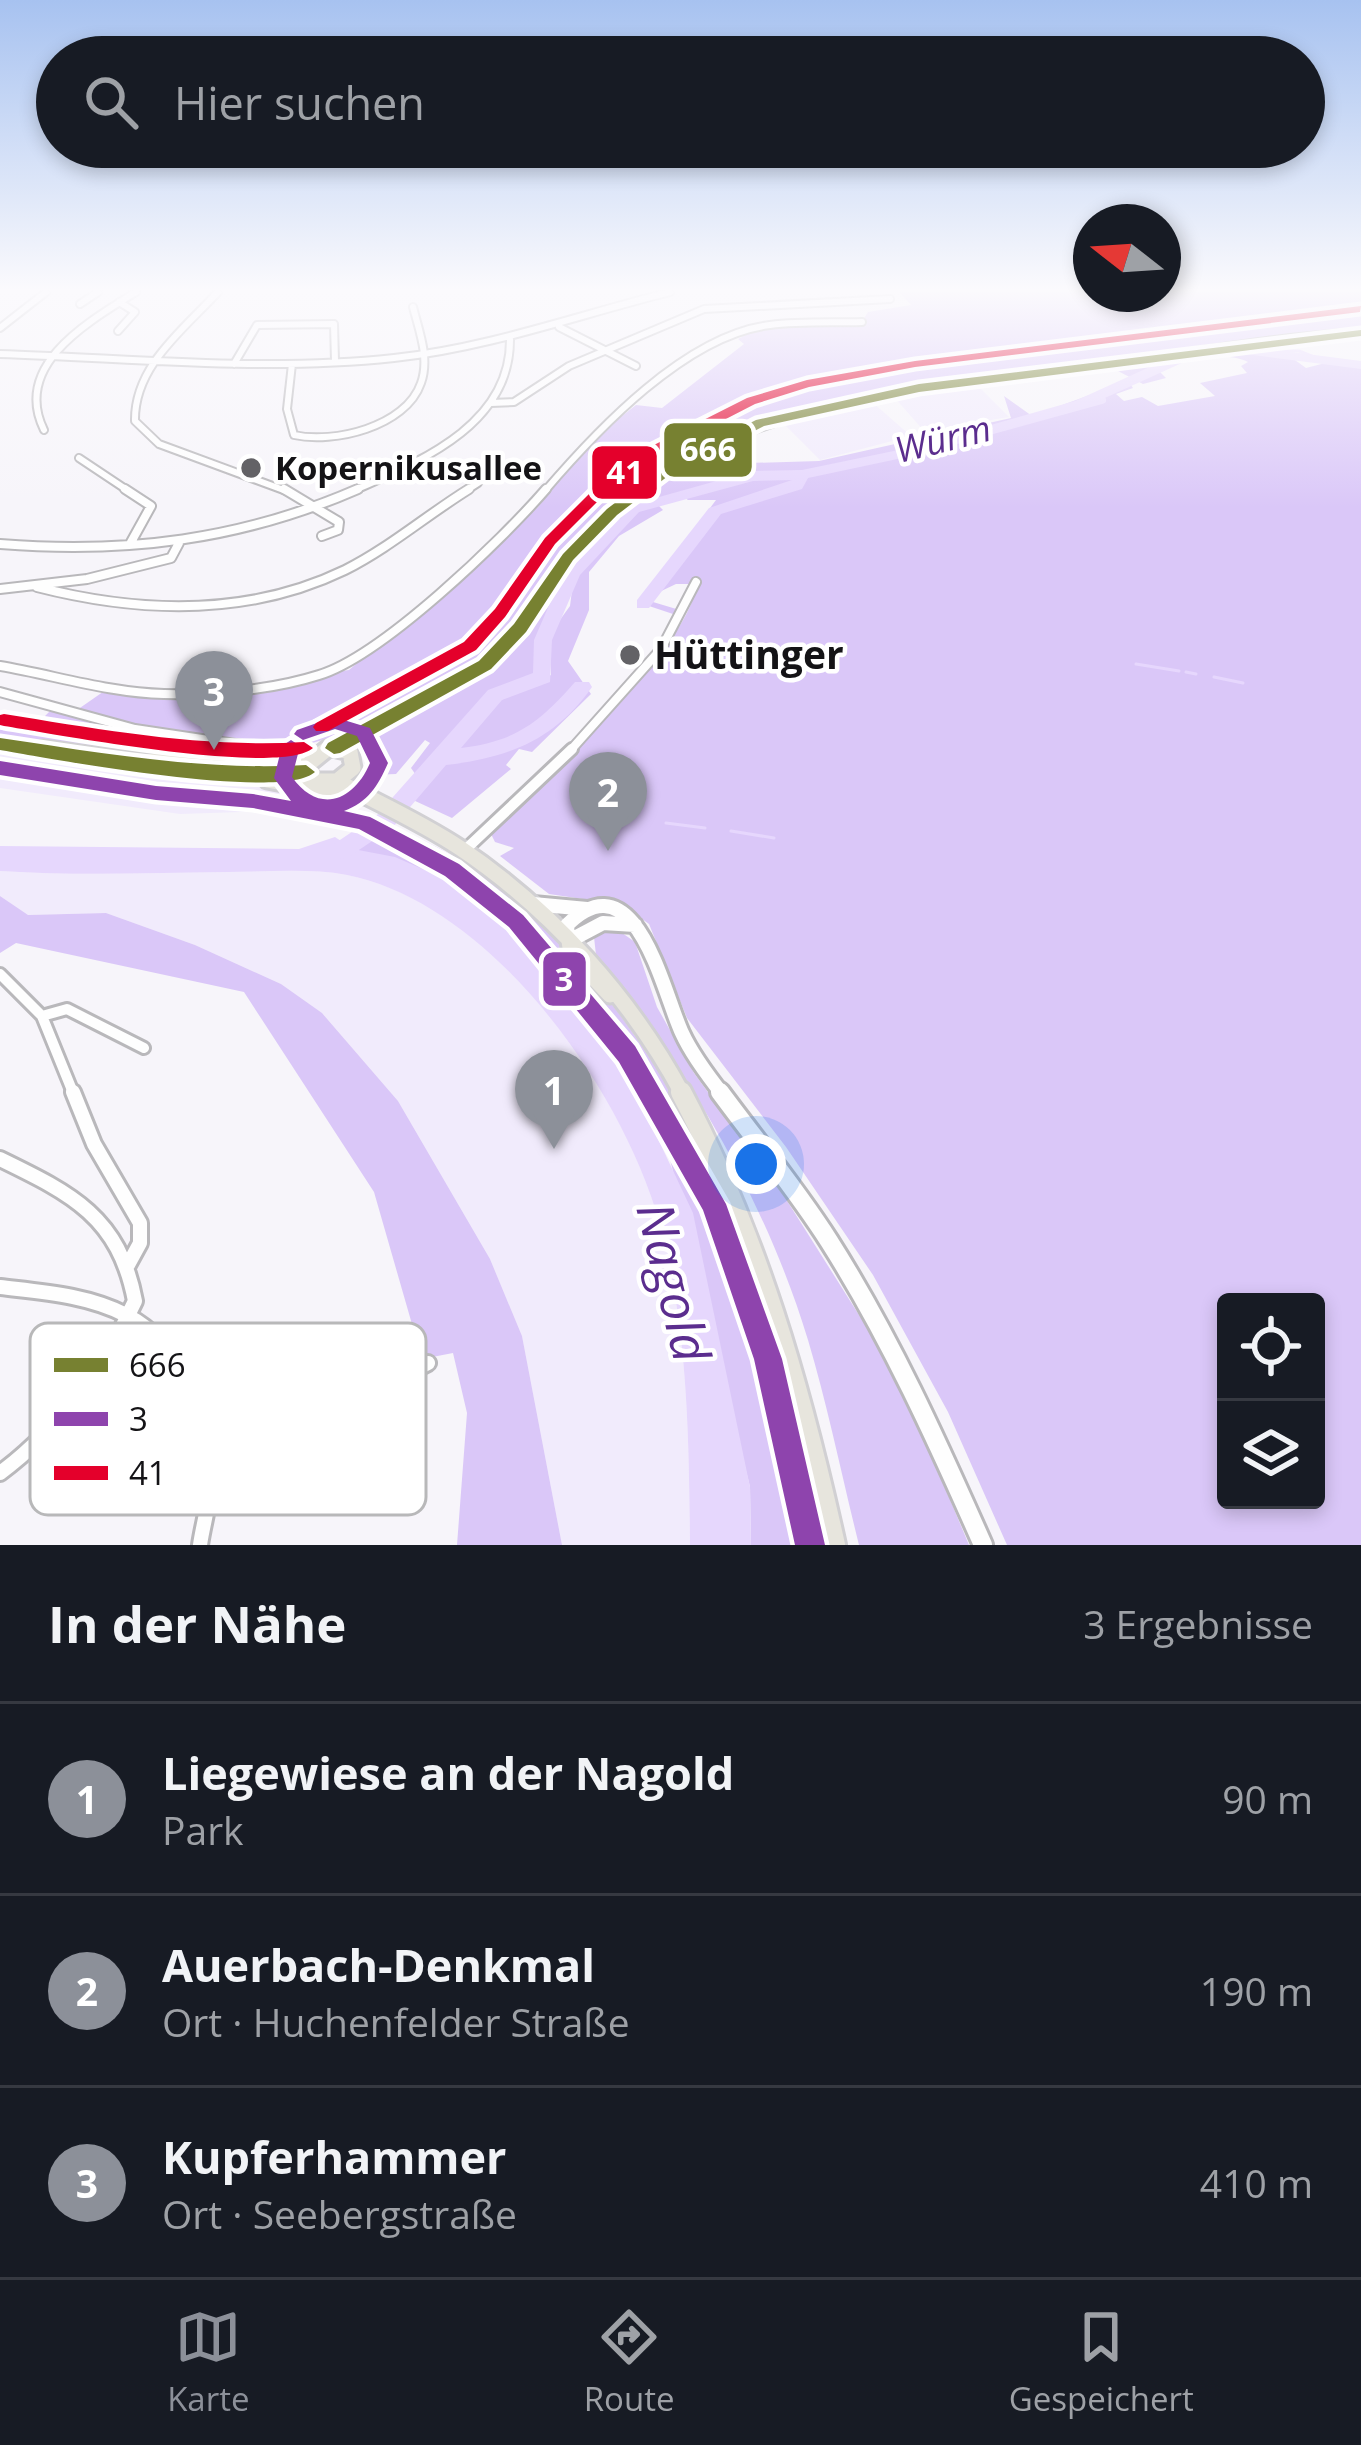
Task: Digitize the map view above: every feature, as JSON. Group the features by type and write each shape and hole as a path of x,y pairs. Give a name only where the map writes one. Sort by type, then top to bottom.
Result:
{"main road":[{"path":"256,777 308,764 484,667 603,521 668,470 716,443 810,408 902,388 1113,364"},
{"path":"350,752 392,715"},
{"path":"0,744 132,761 308,764"},
{"path":"308,764 320,783 343,778 355,762 350,752 334,748"},
{"path":"132,761 160,769 256,777 374,801"},
{"path":"343,778 374,801 465,850 569,941"},
{"path":"532,904 618,910 636,925 668,1007 696,1058 802,1199 910,1378 982,1545"},
{"path":"588,909 567,925 571,954 619,1002 693,1112 753,1235 791,1352 836,1545"},
{"path":"569,941 603,922 636,925"}],"street":[{"path":"44,364 30,394 34,417 44,430"},
{"path":"156,364 134,402 134,421 143,433 174,451 285,489 314,505 340,526 322,536"},
{"path":"292,364 291,430 299,437 330,439 355,433 417,392 422,364"},
{"path":"0,544 179,543 254,528 314,505 440,445 471,425 491,403 507,364"},
{"path":"491,403 514,402 579,364"},
{"path":"632,364 636,366"},
{"path":"0,666 161,694 248,688 320,674 350,661 425,604 529,509 590,438 681,364"},
{"path":"80,458 151,506 130,544"},
{"path":"37,587 166,607 301,589 394,541 478,483"},
{"path":"0,589 68,582 171,558 179,543"},
{"path":"465,850 616,701 678,628 696,582"},
{"path":"0,692 135,729 308,764"},
{"path":"0,974 42,1016 94,1144 140,1223 140,1243 128,1265"},
{"path":"42,1016 67,1010 144,1048"},
{"path":"0,1159 48,1182 112,1235 128,1265 135,1301 125,1323"},
{"path":"0,1287 76,1297 139,1323"},
{"path":"0,1473 30,1449"},
{"path":"200,1545 205,1515"}],"shaded area":[{"path":"718,364 1085,364 841,397 739,426 691,449 592,522 566,550 512,630 482,660 409,707 327,739 301,746 127,725 77,710 110,687 162,697 349,670 537,508 594,438 636,405 662,408"},
{"path":"1180,364 1159,371 1166,378 1143,384 1116,370"},
{"path":"1244,364 1306,368 1361,364 1361,1545 1007,1545 948,1412 873,1275 786,1147 687,1018 649,924 623,905 549,894 500,856 514,848 495,842 490,832 641,679 687,613 697,584 676,584 655,594 653,602 683,611 679,616 640,603 716,500 688,500 679,494 639,502 679,472 714,464 819,461 1011,418 1004,396 1032,416 1128,381 1133,388 1116,394 1124,401 1142,397 1158,406 1215,396 1200,383 1247,373 1241,366"},
{"path":"977,385 1009,417 924,431 895,398"},
{"path":"872,402 911,436 820,460 784,424"},
{"path":"656,503 663,510 619,536 589,572 589,610 568,661 591,694 532,752 519,749 506,765 511,769 452,818 413,800 499,701 551,675 549,635 570,606 574,575 620,521"},
{"path":"567,584 543,638 544,669 539,679 486,698 418,778 411,768 430,743 425,740 396,774 372,775 369,748 375,731 500,665"},
{"path":"52,709 164,742 150,748 109,750 0,734 0,723 10,713 39,722"},
{"path":"0,750 91,769 247,781 356,808 180,814 0,788"},
{"path":"390,823 488,877 568,952 627,1025 677,1103 719,1186 754,1273 783,1363 824,1545 751,1545 750,1487 670,1159 626,1071 596,1024 517,934 443,878 353,849"},
{"path":"0,871 347,875 402,893 454,924 503,965 548,1014 587,1068 646,1181 678,1312 688,1429 690,1545 562,1545 522,1336 490,1259 398,1101 323,1014 281,984 195,945 106,913 27,915 0,896"},
{"path":"0,896 28,915 106,913 195,945 281,984 322,1013 398,1101 490,1259 522,1336 562,1545 457,1545 467,1413 453,1353 426,1358 426,1323 412,1323 374,1192 244,992 16,943 0,953"},
{"path":"615,928 635,942 657,1007 694,1073 784,1196 900,1380 969,1545 859,1545 791,1288 746,1187 692,1090 596,955 594,937"}],"water":[{"name":"Nagold","path":"335,837 353,849 395,857 443,878 517,934 596,1024 626,1071 693,1213 750,1487 751,1545 690,1545 688,1429 678,1312 663,1236 646,1182 587,1068 503,965 454,924 401,893 347,875 0,871 0,846 299,849"}],"waterway":[{"name":"Würm","path":"802,475 916,451 1080,404 1168,364"},
{"name":"Würm","path":"1354,364 1361,365"},
{"name":"Würm","path":"916,451 1102,400"},
{"name":"Würm","path":"440,758 495,695 543,677 543,640 572,573 633,509 752,476 802,475"},
{"name":"Würm","path":"643,604 715,511 796,486 802,475"},
{"path":"1136,664 1179,671"},
{"path":"1186,672 1196,674"},
{"path":"1214,677 1243,683"},
{"name":"Würm","path":"440,758 520,742 550,722 582,687"},
{"name":"Würm","path":"342,850 385,821 440,758"},
{"path":"666,823 705,828"},
{"path":"731,831 774,838"}],"transit line":[{"name":"41","path":"322,727 470,646 500,613 550,541 597,494 651,452 751,401 807,384 914,364"},
{"name":"666","path":"334,748 485,665 520,628 568,557 612,512 663,473 760,423 919,388 1111,364"},
{"name":"41","path":"4,720 191,747 304,748"},
{"name":"3","path":"291,746 283,778 306,803 335,806 362,792 379,763 364,732 334,723 303,734"},
{"name":"666","path":"0,744 191,771 306,772"},
{"name":"3","path":"0,768 156,793 253,801 363,822 452,870 516,921 627,1054 713,1204 768,1359 810,1545"}],"place":[{"name":"Kopernikusallee","path":"251,468"},
{"name":"Hüttinger","path":"630,655"},
{"name":"Kupferhammer","path":"214,750"},
{"name":"Auerbach-Denkmal","path":"608,851"},
{"name":"Liegewiese an der Nagold","path":"554,1149"}]}
